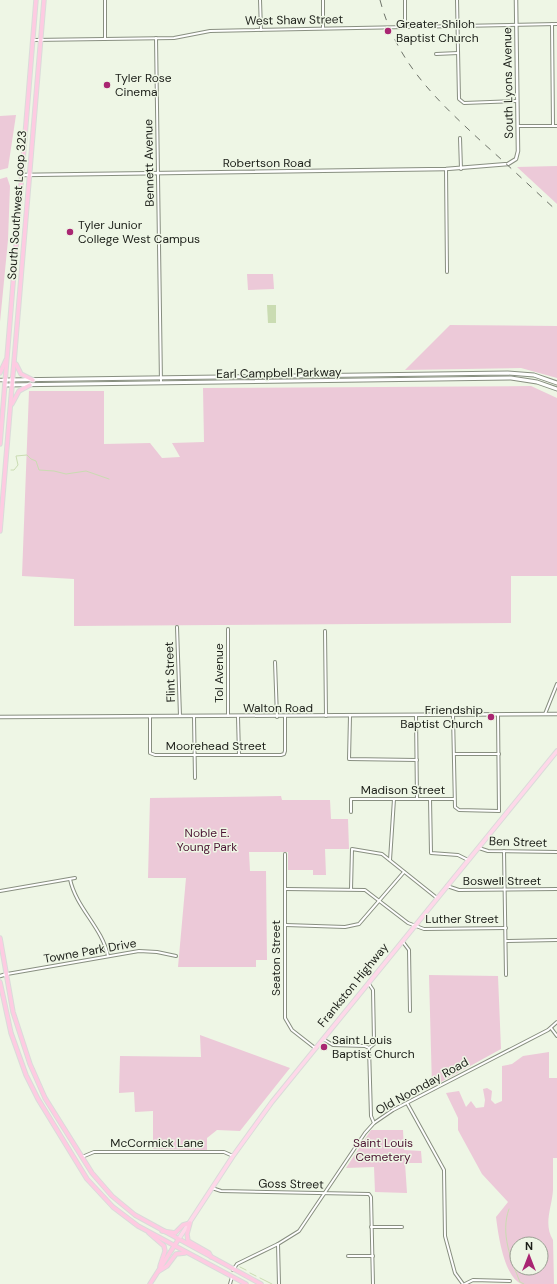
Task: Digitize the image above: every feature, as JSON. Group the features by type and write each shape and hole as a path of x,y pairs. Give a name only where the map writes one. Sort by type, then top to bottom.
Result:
{"highway":[{"name":"South Southwest Loop 323","path":"0,444 3,408 2,385 5,380 36,0"},
{"name":"South Southwest Loop 323","path":"0,531 44,0"},
{"path":"0,373 7,356"},
{"path":"15,362 21,374 33,380"},
{"path":"11,406 19,391 30,385"},
{"path":"0,398 3,408"},
{"path":"0,501 2,510"},
{"path":"0,938 20,1037 36,1079 45,1098 82,1158 98,1180 118,1202 135,1215 159,1230 261,1284"},
{"path":"0,982 1,992 15,1046 38,1099 84,1173 113,1207 148,1232 246,1284"},
{"path":"38,1099 45,1098"},
{"path":"113,1207 118,1202"},
{"path":"159,1230 173,1233 178,1231 183,1225 190,1223"},
{"path":"190,1223 187,1234 188,1241 209,1253 211,1258"},
{"path":"148,1232 151,1237 165,1248 158,1271"},
{"path":"150,1284 178,1240"},
{"path":"158,1271 167,1266 177,1254 188,1253"}],"main road":[{"name":"Earl Campbell Parkway","path":"5,380 516,373 534,375 557,383"},
{"path":"516,373 516,378"},
{"path":"338,375 338,381"},
{"name":"Earl Campbell Parkway","path":"2,385 516,378 537,382 557,389"},
{"name":"Frankston Highway","path":"178,1240 233,1156 269,1105 557,751"}],"street":[{"path":"104,0 105,39"},
{"path":"260,0 261,30"},
{"path":"323,0 323,28"},
{"path":"405,0 405,27"},
{"path":"457,0 459,99 464,103 517,101"},
{"name":"South Lyons Avenue","path":"512,163 518,153 516,0"},
{"path":"552,24 553,126"},
{"name":"West Shaw Street","path":"33,40 180,37 207,31 557,24"},
{"name":"Bennett Avenue","path":"156,38 160,383"},
{"path":"436,54 458,53"},
{"path":"518,126 557,126"},
{"path":"460,138 461,168"},
{"name":"Robertson Road","path":"22,175 446,169 512,163"},
{"path":"446,169 447,272"},
{"name":"Earl Campbell Parkway","path":"0,380 5,380"},
{"name":"Flint Street","path":"177,627 180,717"},
{"name":"Tol Avenue","path":"228,629 228,717"},
{"path":"325,631 326,716"},
{"path":"275,662 276,717"},
{"path":"545,714 557,684"},
{"name":"Walton Road","path":"0,718 557,714"},
{"path":"453,715 454,799"},
{"path":"498,715 499,811 505,815"},
{"path":"350,716 349,759 417,760"},
{"path":"416,716 417,799"},
{"name":"Moorehead Street","path":"150,717 151,754 195,756 284,754 285,717"},
{"path":"194,717 195,778"},
{"path":"238,717 239,755"},
{"path":"454,754 499,754"},
{"name":"Madison Street","path":"351,812 351,799 454,799 456,809 499,811"},
{"path":"390,860 394,799"},
{"path":"430,799 431,853 458,855 468,860"},
{"name":"Ben Street","path":"479,847 486,851 557,852"},
{"path":"351,889 352,849 378,852 437,898"},
{"path":"504,852 506,975"},
{"name":"Seaton Street","path":"285,854 285,1018 294,1032 315,1048"},
{"path":"286,925 352,926 364,920 404,872"},
{"path":"0,891 75,878"},
{"path":"70,879 76,899 105,944 108,956"},
{"name":"Boswell Street","path":"447,886 456,890 557,889"},
{"name":"Luther Street","path":"286,889 366,890 414,926 434,930 506,928"},
{"name":"Luther Street","path":"506,941 557,940"},
{"path":"402,941 409,950 410,1011"},
{"name":"Towne Park Drive","path":"7,974 145,951 176,956"},
{"path":"0,976 7,974"},
{"path":"368,983 373,990 374,1040 374,1044 369,1048"},
{"name":"Old Noonday Road","path":"233,1270 237,1264 278,1244 299,1231 365,1133 374,1123 407,1103 551,1028 557,1022"},
{"path":"551,1028 557,1036"},
{"path":"322,1039 333,1045 365,1046 369,1048"},
{"path":"369,1048 371,1116 374,1123"},
{"path":"407,1103 444,1170 445,1236 455,1273 464,1284 473,1280 510,1280"},
{"name":"McCormick Lane","path":"82,1158 94,1152 222,1152 233,1156"},
{"name":"Goss Street","path":"212,1188 228,1191 367,1194 370,1195 371,1227"},
{"path":"373,1284 371,1227 402,1227"},
{"path":"278,1244 279,1284"},
{"path":"348,1256 373,1256"},
{"path":"230,1284 232,1277"}],"green space":[{"path":"16,115 8,168 0,170 0,116"},
{"path":"557,166 557,204 517,167"},
{"path":"7,177 10,186 8,240 0,322 0,179"},
{"path":"247,274 273,274 274,289 248,290"},
{"path":"450,325 557,326 557,378 521,368 405,370"},
{"path":"531,386 557,398 557,576 511,576 511,623 74,626 74,579 22,576 29,391 104,391 104,444 150,443 162,458 180,457 172,443 204,442 203,388"},
{"name":"Noble E. Young Park","path":"281,796 282,800 330,800 331,819 348,819 349,849 325,849 326,875 313,875 313,870 288,870 288,852 249,852 250,871 266,871 267,960 256,960 256,967 178,967 186,878 148,878 150,798"},
{"path":"429,975 498,976 501,1049 432,1087"},
{"path":"200,1035 290,1068 240,1131 217,1130 207,1138 207,1150 153,1149 153,1111 135,1112 134,1092 119,1093 120,1056 201,1057"},
{"path":"549,1052 549,1078 557,1078 557,1158 553,1158 553,1190 548,1222 550,1234 553,1240 554,1284 522,1284 513,1276 549,1276 549,1236 509,1236 509,1269 503,1254 496,1217 508,1202 482,1174 458,1130 458,1118 446,1093 459,1091 466,1107 471,1101 476,1108 484,1107 485,1100 483,1089 487,1088 492,1091 491,1100 495,1104 502,1101 502,1066 512,1064 523,1056"},
{"name":"Saint Louis Cemetery","path":"371,1130 403,1130 404,1150 421,1151 422,1163 405,1163 407,1193 375,1192 374,1167 346,1168"}],"shaded area":[{"path":"267,305 276,305 276,323 268,323"}],"waterway":[{"path":"11,470 14,470 18,465 16,456 27,455 36,461 39,470 54,471 66,474 86,471 109,479"},
{"path":"509,1209 506,1237 513,1265 520,1282 524,1284"},
{"path":"240,1267 246,1270"},
{"path":"250,1273 256,1276"},
{"path":"260,1278 272,1284"}],"railway":[{"path":"380,0 387,23 397,43 408,62 435,96 450,112 557,211"}],"place":[{"name":"Greater Shiloh Baptist Church","path":"388,31"},
{"name":"Tyler Rose Cinema","path":"107,85"},
{"name":"Tyler Junior College West Campus","path":"70,232"},
{"name":"Friendship Baptist Church","path":"491,717"},
{"name":"Saint Louis Baptist Church","path":"324,1047"}]}
